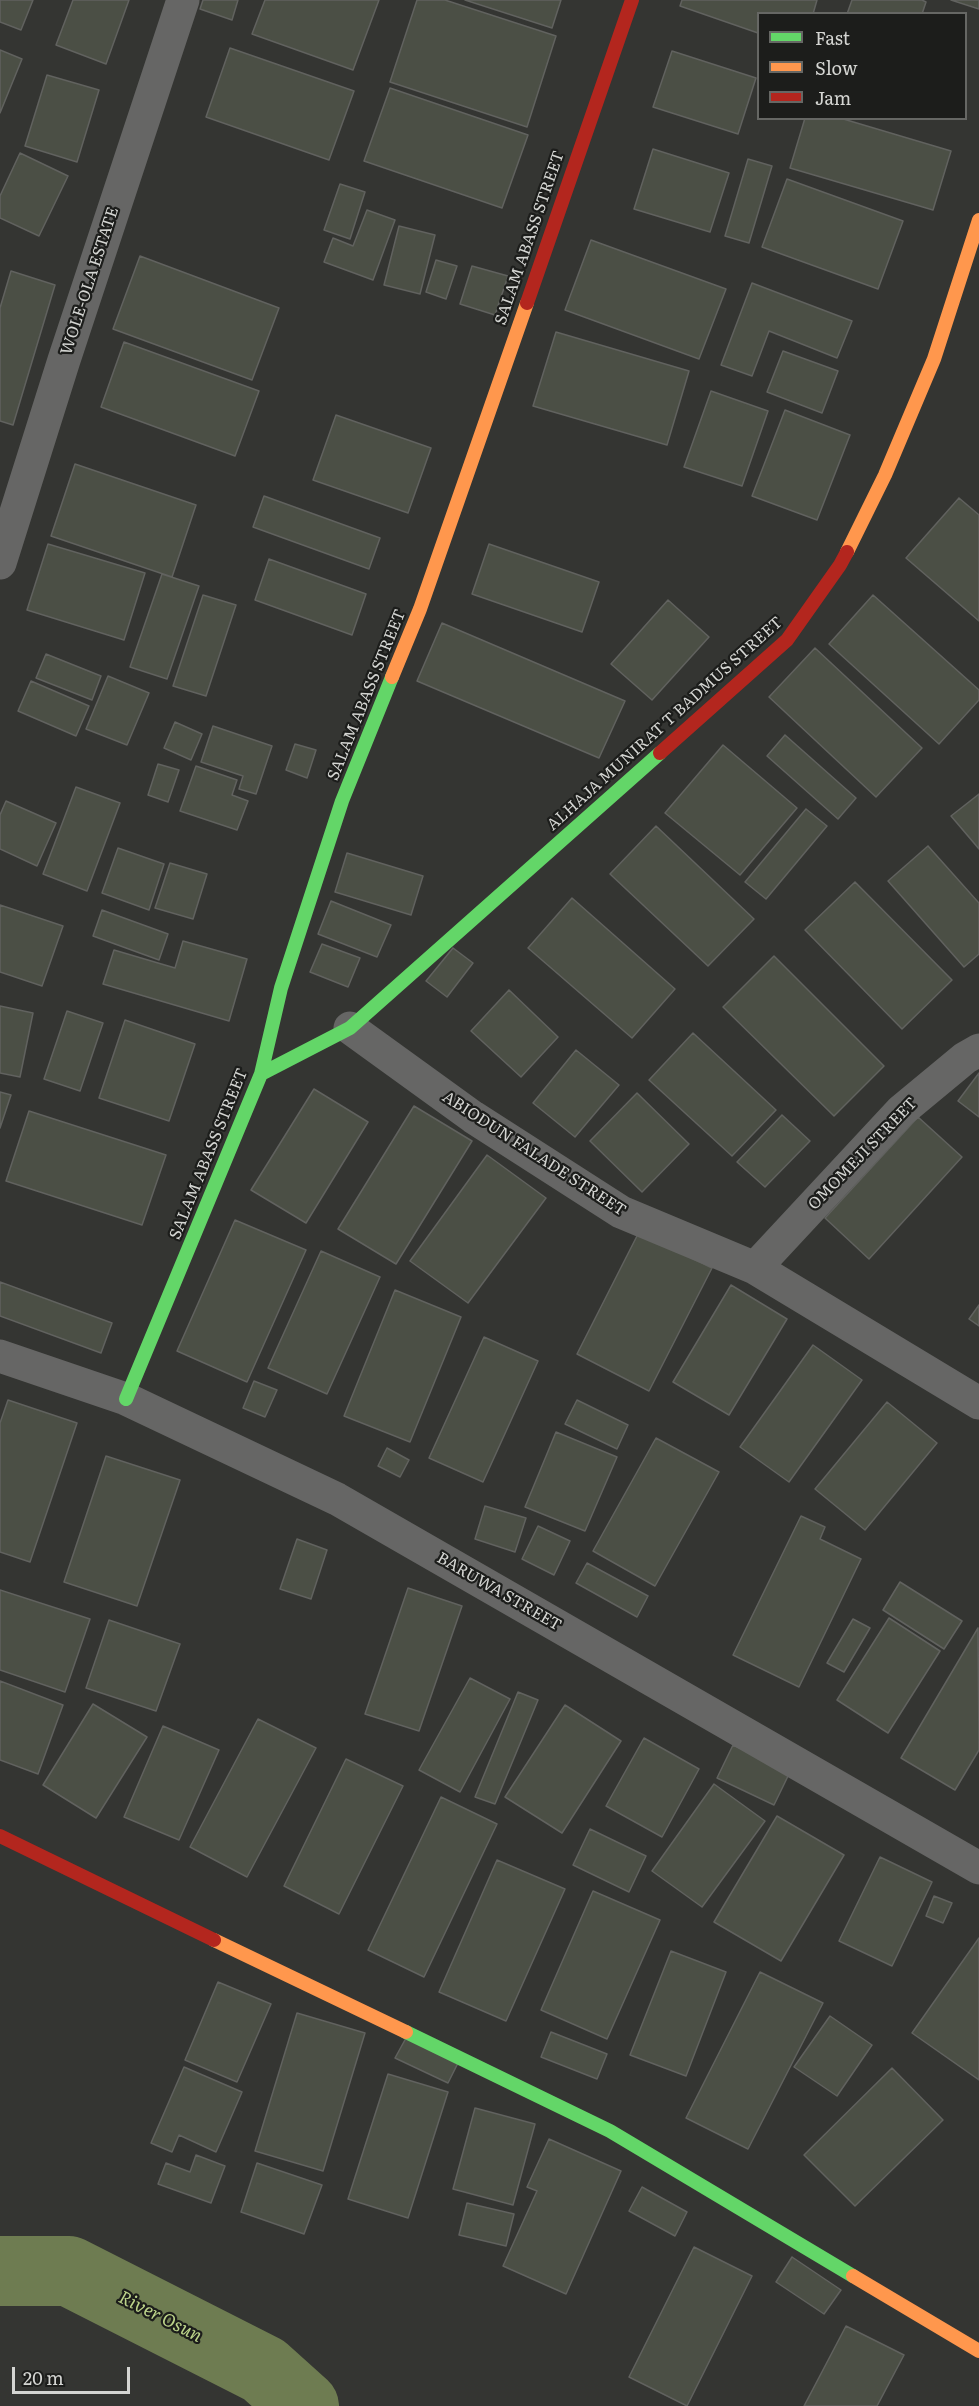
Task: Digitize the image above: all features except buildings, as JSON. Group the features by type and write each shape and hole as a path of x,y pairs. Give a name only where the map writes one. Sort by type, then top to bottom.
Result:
{"street":[{"name":"WOLE-OLA ESTATE","path":"0,563 67,348 183,0"},
{"name":"SALAM ABASS STREET","path":"126,1399 261,1074 280,988 342,801 420,609 632,0"},
{"name":"ALHAJA MUNIRAT T BADMUS STREET","path":"261,1074 350,1028 787,640 840,565 885,475 934,359 979,220"},
{"name":"ABIODUN FALADE STREET","path":"350,1028 473,1117 621,1212 755,1268 979,1403"},
{"name":"OMOMEJI STREET","path":"755,1268 901,1111 965,1058 979,1050"},
{"name":"BARUWA STREET","path":"0,1356 126,1399 337,1499 979,1868"},
{"path":"0,1836 610,2131 979,2351"}],"waterway":[{"name":"River Osun","path":"0,2271 69,2271 264,2370 304,2406"}],"traffic: fast":[{"path":"126,1399 261,1074 281,988 342,801 392,677"},
{"path":"261,1074 350,1028 660,753"},
{"path":"406,2032 610,2131 853,2276"}],"traffic: slow":[{"path":"847,552 885,475 934,359 979,220"},
{"path":"392,677 420,609 527,303"},
{"path":"214,1940 406,2032"},
{"path":"853,2276 979,2351"}],"traffic: jam":[{"path":"527,303 632,0"},
{"path":"660,753 787,640 847,552"},
{"path":"0,1836 214,1940"}]}
